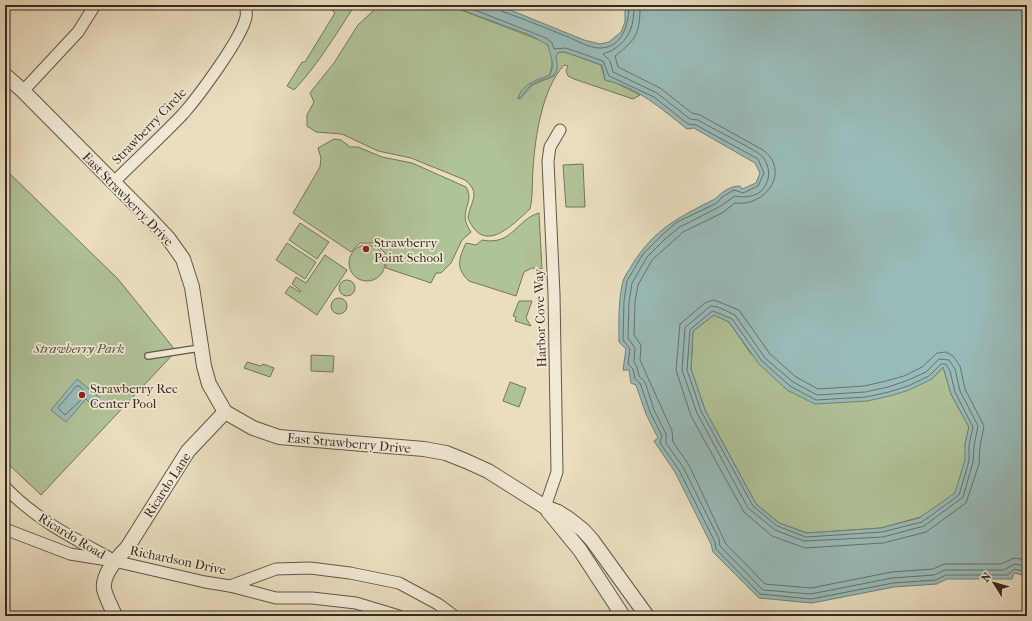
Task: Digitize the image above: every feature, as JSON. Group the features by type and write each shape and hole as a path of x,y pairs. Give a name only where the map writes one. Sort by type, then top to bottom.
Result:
{"street":[{"path":"23,91 78,32 95,5"},
{"name":"Strawberry Circle","path":"114,182 183,114 196,97 224,57 243,24 246,17 245,5"},
{"name":"East Strawberry Drive","path":"5,76 23,91 114,182 168,238 183,259 192,287 201,348 209,384 225,412 253,428 279,437 295,440 403,446 446,453 488,472 545,507 558,512 583,530 647,616"},
{"name":"Harbor Cove Way","path":"545,507 557,472 554,294 548,161 550,147 560,130"},
{"name":"Ricardo Lane","path":"114,561 126,548 188,451 225,412"},
{"name":"Ricardo Road","path":"5,487 21,504 52,526 114,561 105,579 104,590 115,616"},
{"name":"East Strawberry Drive","path":"545,507 583,555 623,616"},
{"name":"Richardson Drive","path":"5,529 70,554 114,561 205,582 230,586 276,598 312,598 356,603 399,616"},
{"name":"Richardson Drive","path":"230,586 276,569 310,568 350,573 399,583 438,604 454,616"}],"lane":[{"path":"148,356 201,348"}],"green space":[{"path":"335,5 355,5 319,60 294,90 287,86 302,62 305,62 335,13 332,10"},
{"path":"374,5 448,5 545,42 550,49 552,58 551,72 549,76 535,81 524,89 518,98 520,99 532,85 554,76 556,56 559,52 565,52 601,65 605,80 614,82 640,95 633,99 574,79 568,76 566,71 568,66 564,65 556,75 550,87 541,114 534,156 530,209 507,229 498,234 490,236 482,235 475,229 468,218 474,194 473,189 465,180 411,158 378,151 342,134 316,132 307,126 307,115 314,102 310,93 334,63 358,25 374,10"},
{"path":"334,139 341,140 350,147 358,147 382,157 412,163 466,187 469,198 465,218 471,232 462,240 451,263 441,273 436,273 431,283 386,268 385,253 375,243 360,243 351,252 293,213 320,167 321,158 318,148"},
{"path":"583,164 585,207 566,207 563,165"},
{"name":"Strawberry Park","path":"5,169 118,279 176,351 41,495 5,461"},
{"path":"539,213 542,269 532,268 524,272 516,296 469,281 460,267 460,258 466,243 476,245 482,240 492,241 501,239 507,236 531,216"},
{"path":"300,223 329,242 317,259 289,240"},
{"path":"287,243 316,262 305,279 276,260"},
{"path":"370,245 380,250 384,256 384,270 380,276 374,280 364,281 354,276 350,270 349,260 354,250 360,246"},
{"path":"325,255 347,270 317,315 285,293 290,286 300,292 301,291 292,284 296,277 306,283"},
{"path":"347,280 353,282 355,288 353,294 347,296 341,294 339,288 341,282"},
{"path":"339,298 345,300 347,306 345,312 339,314 333,312 331,306 333,300"},
{"path":"519,301 532,301 526,318 531,326 515,321 516,317 513,316"},
{"path":"714,315 729,322 751,354 932,379 943,367 951,394 969,427 965,444 971,503 881,528 807,533 779,523 756,504 705,410 691,369 693,331"},
{"path":"311,355 334,356 333,372 311,371"},
{"path":"247,362 261,366 263,364 274,368 270,377 244,368"},
{"path":"510,382 526,388 519,407 503,401"}],"water":[{"path":"448,5 498,5 584,40 600,44 609,42 621,32 625,22 625,5 1027,5 1027,576 1014,573 1012,579 947,579 937,584 894,587 812,603 759,598 713,552 711,544 675,472 654,441 658,438 646,414 636,385 631,383 629,370 623,370 626,349 619,342 620,296 623,281 627,273 640,253 658,233 679,218 715,199 726,190 740,186 742,189 756,183 760,173 755,163 694,128 687,129 638,93 617,83 605,80 602,65 565,52 559,52 556,56 557,71 551,77 531,85 518,99 522,90 530,83 550,75 553,65 548,45 530,35","holes":["714,315 729,322 759,364 787,390 815,404 867,401 890,396 909,390 932,379 943,367 951,394 969,427 965,444 965,460 955,493 919,518 881,528 807,533 779,523 756,504 705,410 691,369 693,331"]},
{"path":"77,379 100,398 93,406 86,399 66,422 51,410"}],"place":[{"name":"Strawberry Point School","path":"366,249"},
{"name":"Strawberry Rec Center Pool","path":"82,395"}]}
